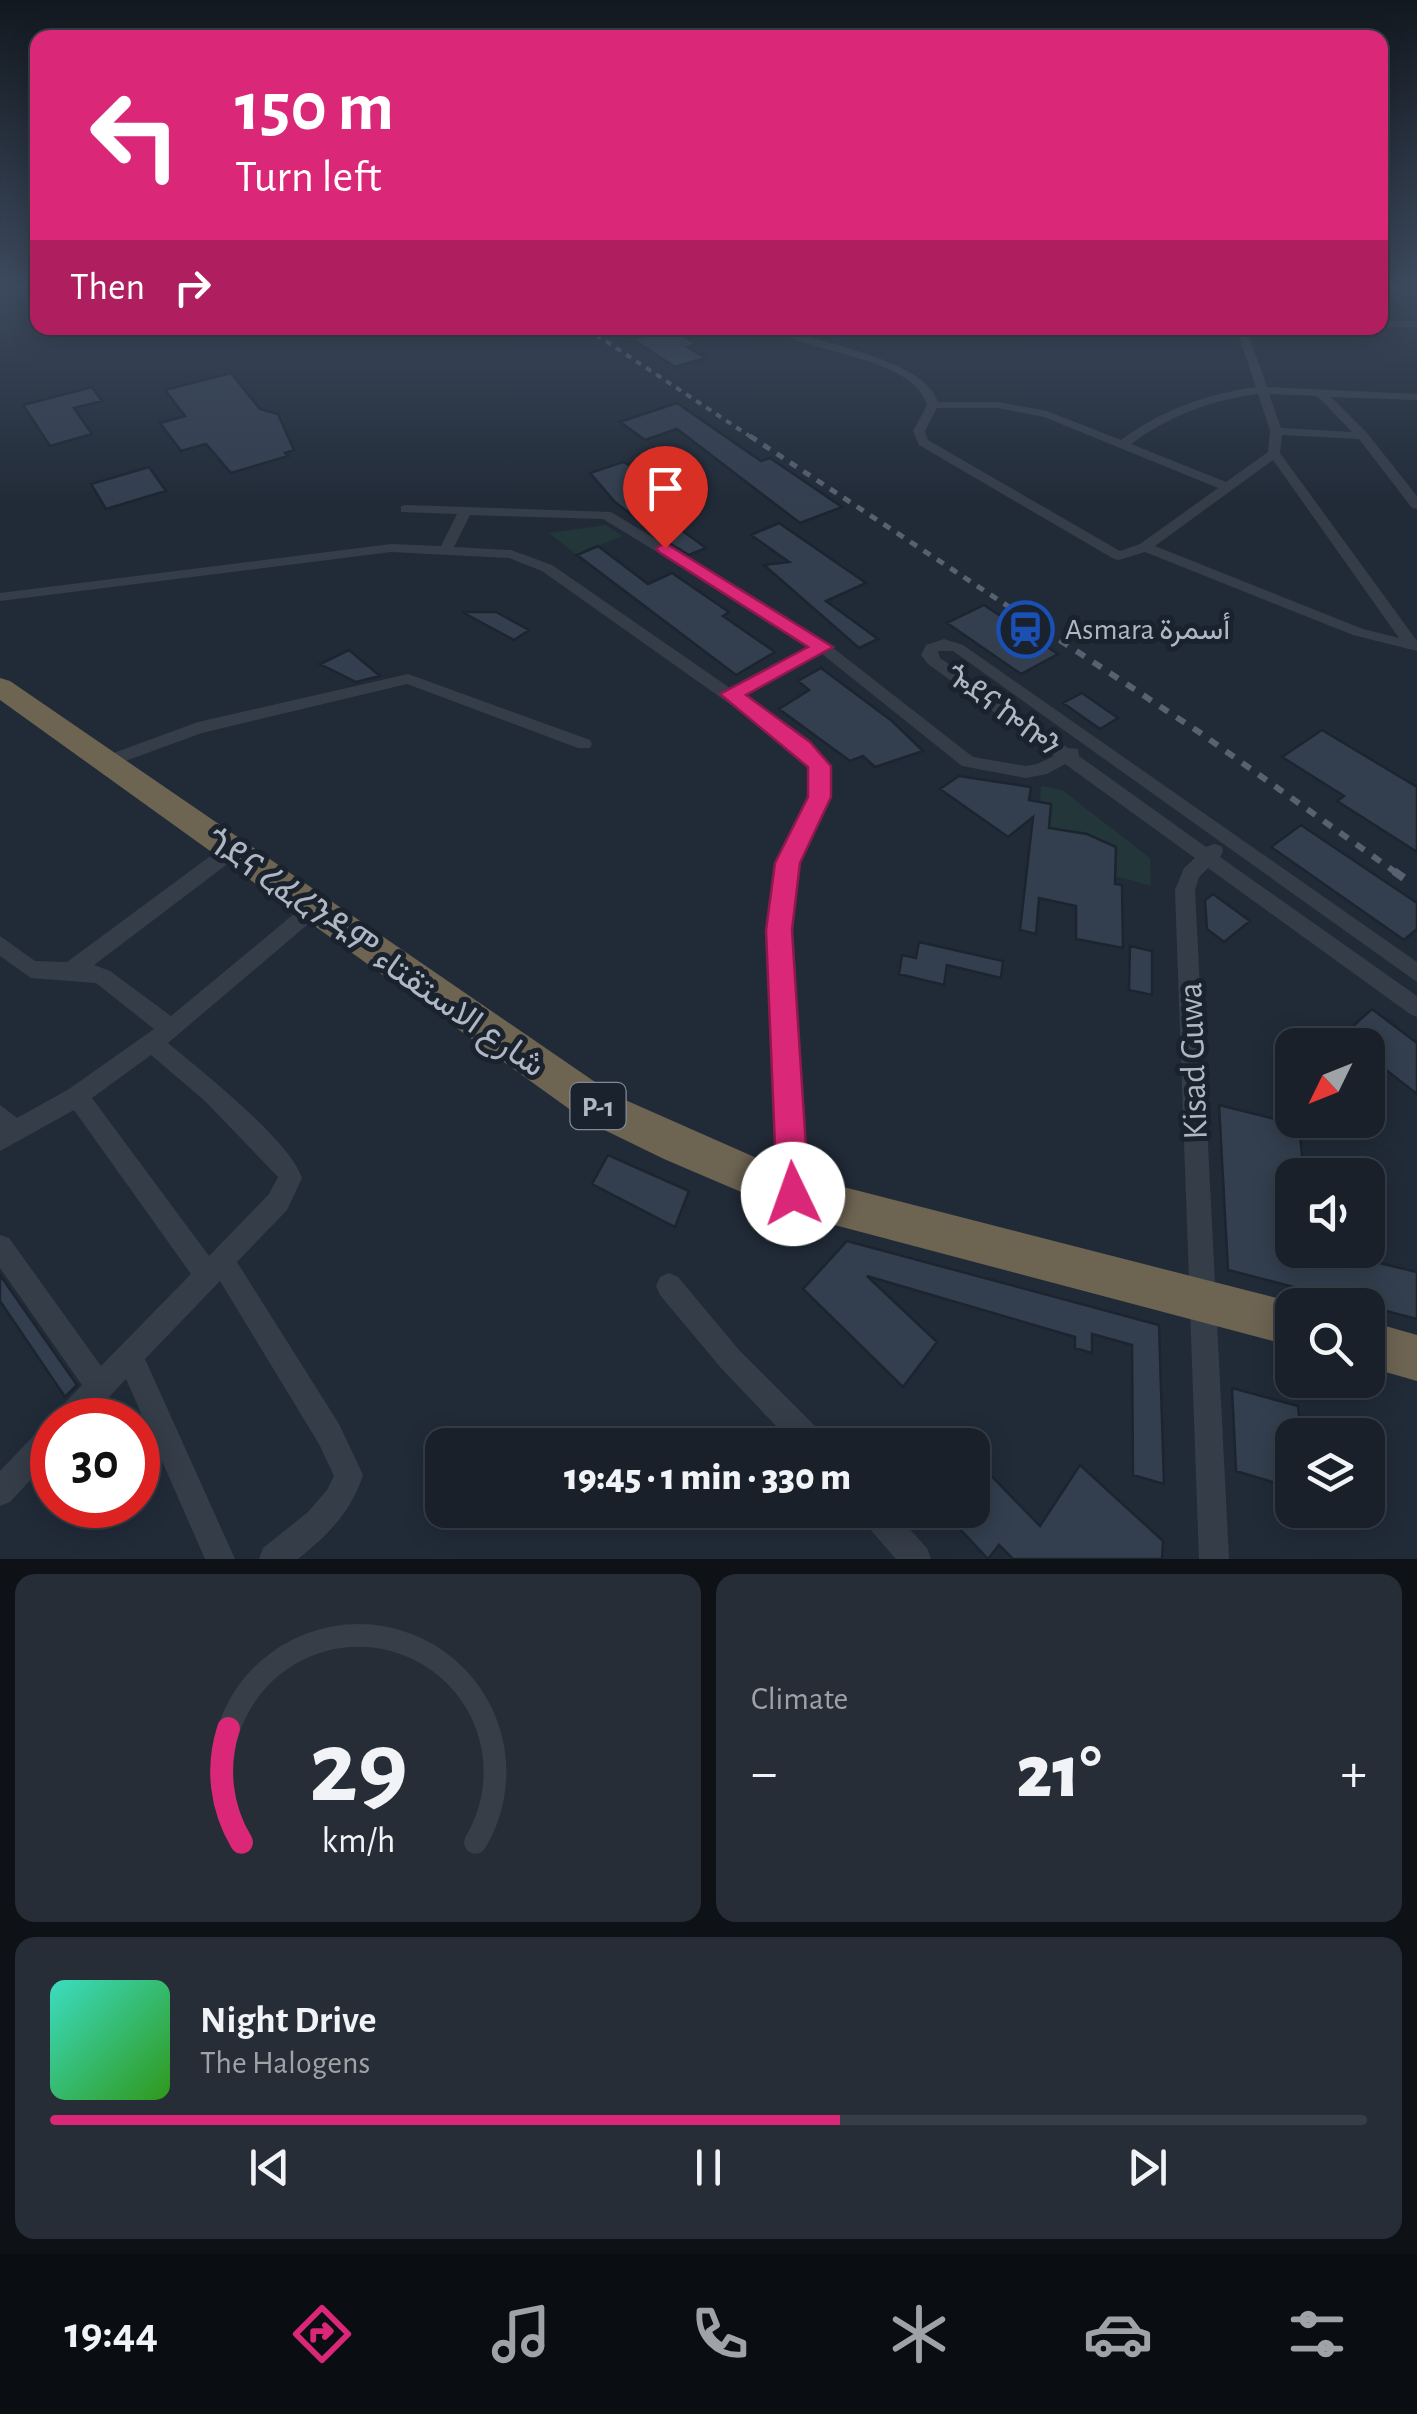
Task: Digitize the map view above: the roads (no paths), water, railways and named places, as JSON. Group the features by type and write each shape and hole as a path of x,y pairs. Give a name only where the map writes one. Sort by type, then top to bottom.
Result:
{"highway":[{"name":"ጎደና ረፈረንዱም شارع الاستقتاء","path":"0,687 600,1108 793,1194 1275,1319"},
{"path":"1385,1349 1417,1358"}],"street":[{"path":"866,357 898,369 930,391 932,405 919,437 930,447 1120,556 1145,547 1274,452"},
{"path":"1251,357 1276,431 1274,452 1415,646"},
{"path":"1123,444 1180,408 1262,390 1417,397"},
{"path":"1321,393 1363,436 1417,505"},
{"path":"932,405 1025,409 1224,486"},
{"path":"1276,431 1363,436"},
{"path":"406,509 592,512 617,519 823,647 968,762 1026,772 1089,743"},
{"path":"446,550 466,509"},
{"path":"1145,547 1358,632 1415,646"},
{"path":"0,597 391,548 511,554 548,568 802,747 820,766 820,797 788,863 779,930 793,1194"},
{"name":"ጐደና ኰኰን","path":"1417,973 958,648 944,644 931,648 929,654 934,661 1417,1008"},
{"path":"730,694 823,647"},
{"path":"106,762 198,728 408,679 584,744"},
{"name":"Kisad Guwa","path":"1214,1559 1185,890 1191,873 1227,840"},
{"path":"68,973 230,851"},
{"path":"5,1129 77,1096 161,1036 313,909"},
{"path":"0,944 31,970 90,972 103,977 287,1168 290,1178 278,1202 89,1398"},
{"path":"77,1096 216,1269 328,1434 349,1475 345,1491 332,1508 274,1559"},
{"path":"0,1247 100,1387"},
{"path":"669,1286 730,1359 797,1428"},
{"path":"130,1357 220,1559"},
{"path":"0,1492 30,1460"},
{"path":"888,1528 916,1559"}],"railway":[{"path":"630,357 754,439"},
{"path":"750,436 1047,632"},
{"path":"1043,629 1199,732 1398,874"},
{"path":"1394,871 1405,879"}],"place":[{"name":"Asmara أسمرة","path":"1026,629"}]}
